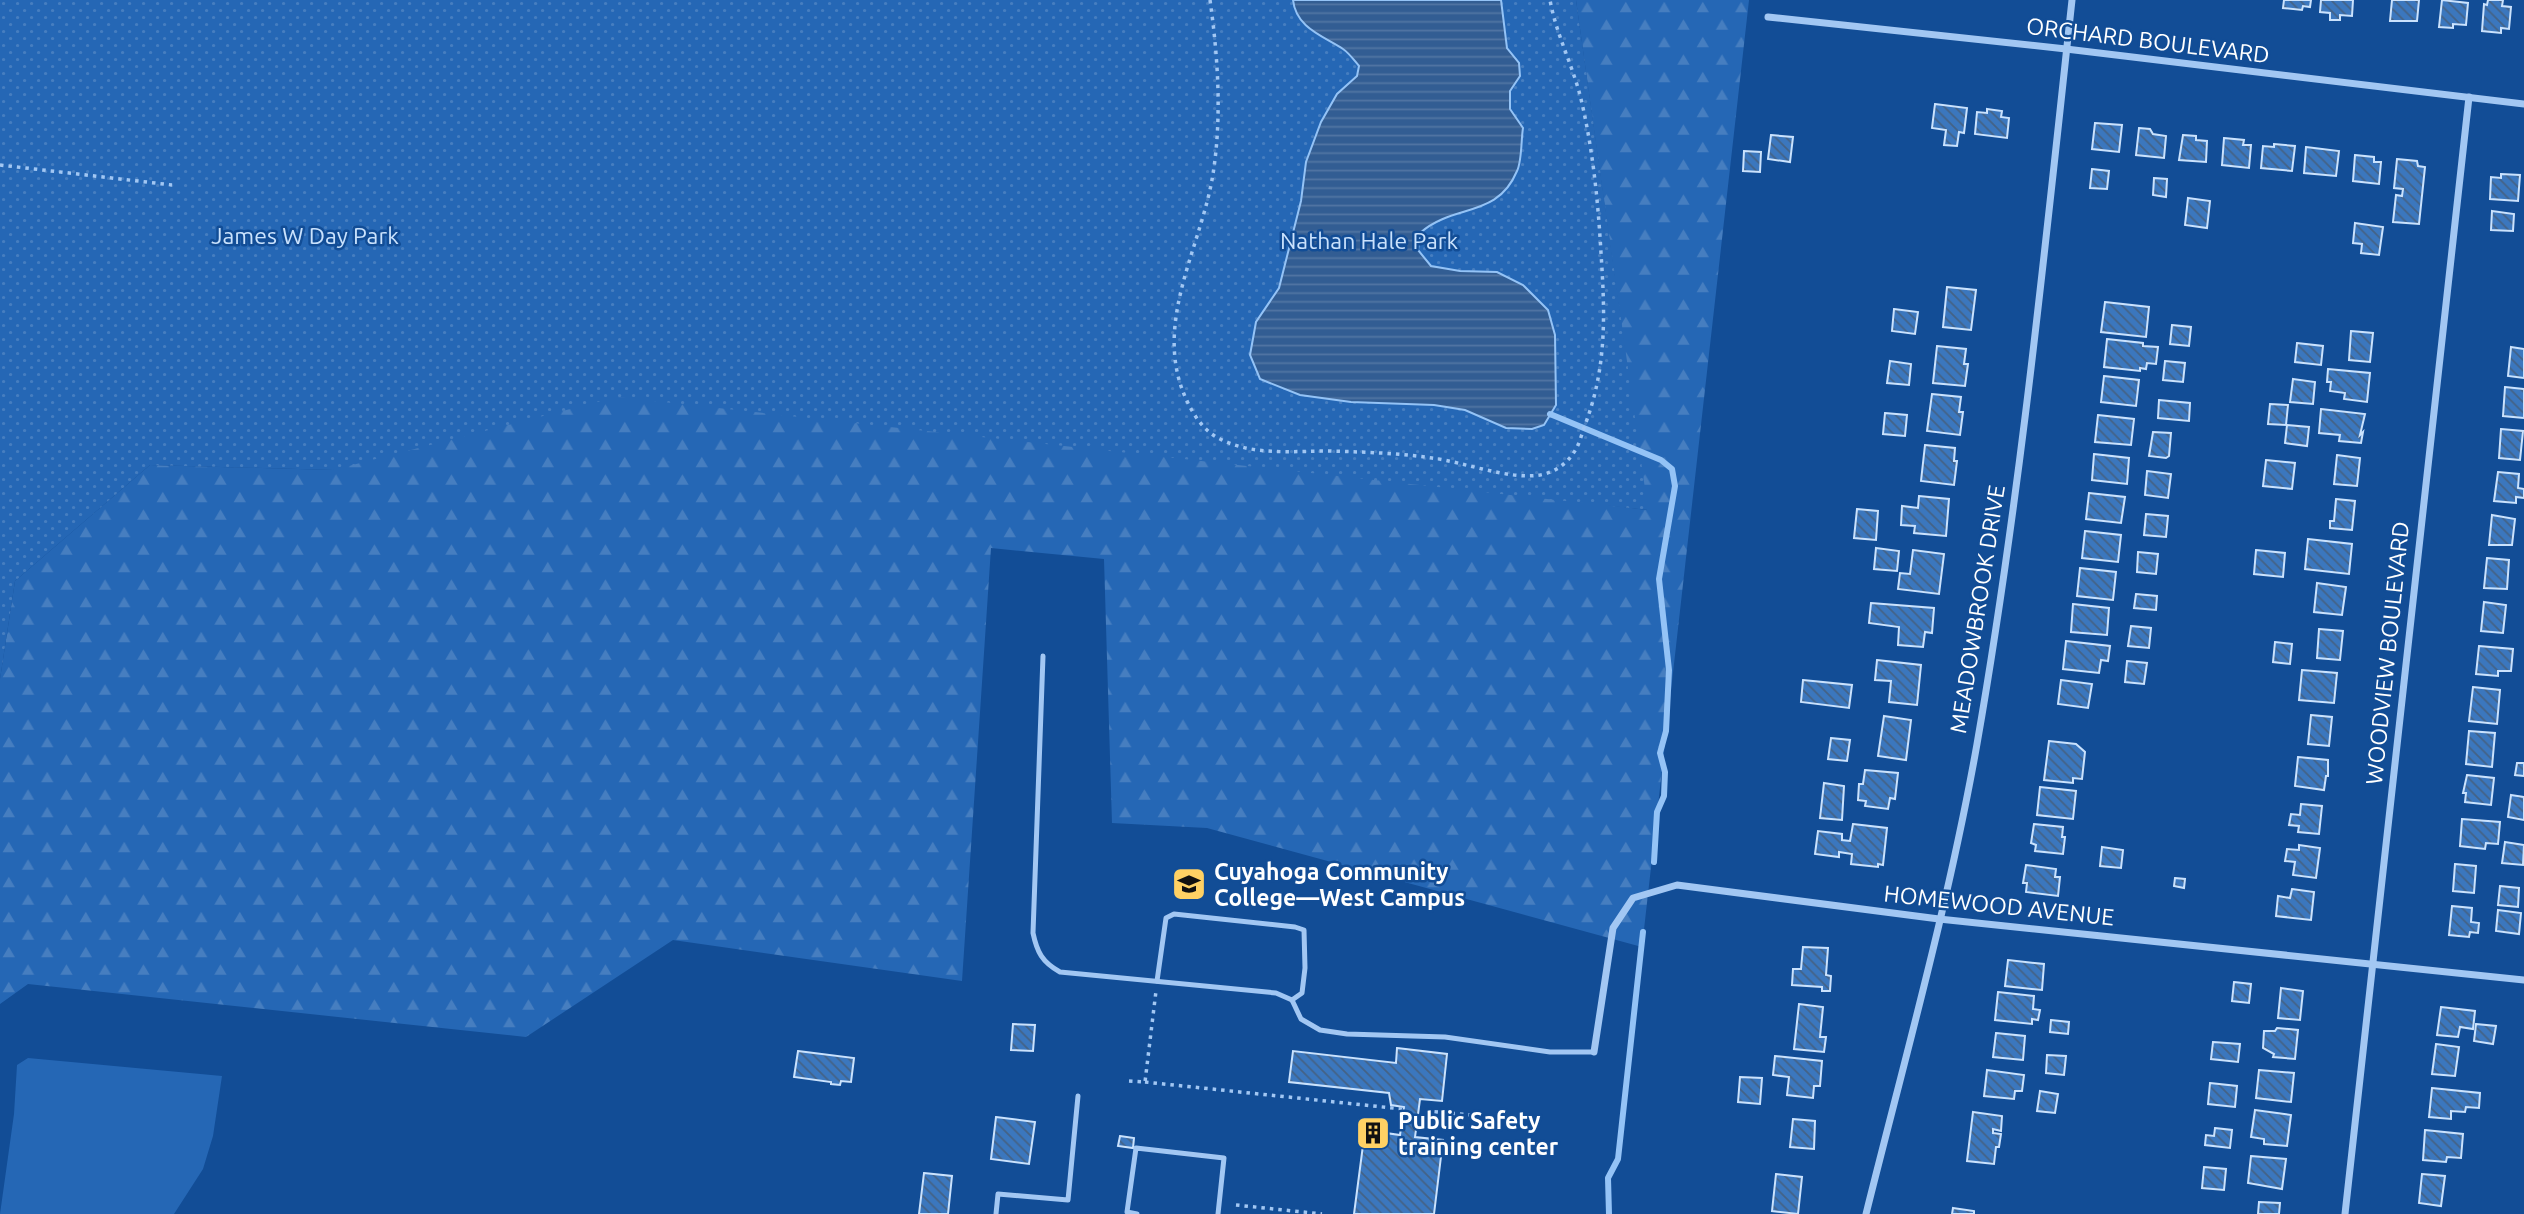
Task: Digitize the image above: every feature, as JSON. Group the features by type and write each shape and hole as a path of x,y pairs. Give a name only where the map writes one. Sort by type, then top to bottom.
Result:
{"street":[{"name":"MEADOWBROOK DRIVE","path":"1866,1214 1939,919 1976,745 2017,482 2072,0"},
{"name":"ORCHARD BOULEVARD","path":"1768,18 2066,49 2524,104"},
{"name":"WOODVIEW BOULEVARD","path":"2345,1214 2469,97"},
{"name":"HOMEWOOD AVENUE","path":"1594,1052 1613,928 1633,898 1677,885 1939,919 2524,981"}],"lane":[{"path":"1043,656 1033,933 1037,952 1048,965 1060,972 1276,993 1292,1000 1301,1019 1320,1030 1347,1034 1445,1037 1550,1052 1594,1052"},
{"path":"1157,981 1166,918 1174,914 1295,927 1304,930 1306,968 1302,993 1292,1000"},
{"path":"996,1214 998,1194 1069,1200 1078,1096"},
{"path":"1136,1214 1128,1212 1136,1148 1224,1158 1218,1214"}],"path":[{"path":"1210,0 1219,99 1214,163 1197,242 1178,308 1174,336 1176,363 1182,388 1188,404 1204,429 1217,438 1254,451 1382,453 1447,460 1530,476 1555,470 1567,462 1578,445 1598,386 1604,342 1604,294 1594,164 1580,96 1550,0"},
{"path":"0,165 172,185"},
{"path":"1145,1082 1157,981"},
{"path":"1129,1081 1402,1109"},
{"path":"1426,1111 1484,1116"},
{"path":"1236,1205 1322,1214"}],"green space":[{"path":"0,0 1576,0 1648,510 617,397 333,470 150,465 15,581 0,679"},
{"path":"1576,0 1749,0 1642,947 1207,828 1112,823 1104,559 991,548 962,981 673,940 526,1037 28,984 0,1004 0,679 15,581 150,465 333,470 367,345 1647,510"},
{"path":"28,1058 222,1076 213,1136 203,1169 174,1214 0,1214 14,1114 17,1065"}],"shaded area":[{"path":"1293,0 1501,0 1507,48 1519,63 1520,76 1510,91 1510,109 1523,128 1519,167 1498,197 1474,209 1447,217 1420,233 1418,250 1431,266 1460,271 1497,272 1523,285 1548,310 1555,335 1556,405 1544,425 1532,429 1506,428 1465,410 1434,405 1351,402 1300,395 1260,379 1250,355 1256,322 1279,288 1301,201 1306,162 1321,122 1337,94 1357,76 1359,66 1345,51 1319,35 1299,18"}],"building":[{"path":"2284,0 2311,0 2310,7 2303,6 2302,10 2283,8"},
{"path":"2321,0 2353,0 2352,16 2340,15 2340,20 2330,20 2330,13 2320,12"},
{"path":"2392,0 2419,0 2417,21 2390,21"},
{"path":"2442,0 2468,3 2466,25 2439,27"},
{"path":"2488,0 2503,0 2502,6 2511,7 2509,29 2501,28 2501,33 2482,31 2484,4 2487,5"},
{"path":"1935,104 1967,108 1964,133 1959,132 1957,146 1944,145 1946,130 1932,128"},
{"path":"1987,109 2002,111 2001,117 2009,118 2007,138 1975,134 1977,112 1987,113"},
{"path":"2095,123 2122,125 2119,152 2092,149"},
{"path":"2139,128 2150,129 2153,134 2166,136 2164,158 2136,155"},
{"path":"1771,135 1793,137 1790,162 1768,159"},
{"path":"2183,135 2196,136 2196,140 2207,141 2206,162 2179,160"},
{"path":"2224,138 2244,140 2243,145 2251,145 2249,168 2222,165"},
{"path":"2274,144 2295,146 2292,171 2261,168 2263,146 2274,147"},
{"path":"2306,147 2339,151 2336,176 2304,173"},
{"path":"1744,151 1761,152 1760,172 1743,171"},
{"path":"2355,155 2374,157 2374,162 2381,162 2379,184 2353,181"},
{"path":"2397,159 2417,161 2418,166 2425,167 2419,224 2393,222 2396,195 2402,196 2403,189 2394,188"},
{"path":"2092,169 2109,171 2107,189 2090,188"},
{"path":"2501,174 2520,175 2518,201 2490,199 2491,177 2501,178"},
{"path":"2154,178 2167,179 2166,197 2153,195"},
{"path":"2188,198 2210,201 2207,228 2185,225"},
{"path":"2492,211 2514,214 2513,231 2491,230"},
{"path":"2355,223 2383,227 2379,255 2361,253 2362,244 2353,243"},
{"path":"1947,287 1976,290 1971,330 1943,327"},
{"path":"2105,302 2149,307 2146,337 2101,332"},
{"path":"1894,309 1918,312 1915,334 1892,331"},
{"path":"2172,325 2191,327 2189,346 2170,344"},
{"path":"2351,331 2373,333 2370,362 2349,360"},
{"path":"2107,339 2158,347 2156,364 2147,363 2146,369 2140,368 2140,371 2104,367"},
{"path":"2297,343 2323,346 2321,365 2295,362"},
{"path":"1937,346 1966,349 1964,364 1968,364 1965,386 1933,383"},
{"path":"2511,347 2524,349 2524,378 2508,376"},
{"path":"1890,361 1911,364 1909,385 1887,383"},
{"path":"2165,361 2185,363 2183,382 2163,380"},
{"path":"2328,369 2370,373 2367,402 2344,399 2345,393 2330,391 2331,382 2327,382"},
{"path":"2104,376 2139,380 2136,406 2101,402"},
{"path":"2293,379 2315,382 2313,404 2290,402"},
{"path":"2505,387 2524,389 2524,418 2503,416"},
{"path":"1932,394 1961,397 1959,412 1963,412 1960,435 1927,431"},
{"path":"2159,400 2190,403 2189,421 2158,418"},
{"path":"2270,404 2288,405 2286,425 2268,424"},
{"path":"2321,409 2365,414 2361,443 2339,441 2340,435 2319,433"},
{"path":"1885,413 1907,415 1905,436 1883,434"},
{"path":"2098,415 2134,419 2131,445 2095,442"},
{"path":"2287,425 2309,427 2307,446 2285,443"},
{"path":"2501,429 2523,431 2520,460 2499,458"},
{"path":"2153,432 2171,433 2169,456 2166,458 2149,456"},
{"path":"1925,445 1955,448 1954,461 1957,461 1954,485 1921,481"},
{"path":"2094,454 2129,458 2127,484 2092,480"},
{"path":"2337,455 2360,458 2357,486 2334,484"},
{"path":"2266,460 2295,463 2292,489 2263,486"},
{"path":"2147,471 2171,474 2168,498 2145,495"},
{"path":"2498,472 2519,474 2518,488 2524,489 2524,498 2516,497 2516,503 2494,501"},
{"path":"2089,493 2125,497 2121,523 2086,519"},
{"path":"1919,496 1949,499 1946,536 1914,533 1915,526 1901,525 1902,506 1918,508"},
{"path":"2336,499 2355,501 2352,530 2330,528 2330,521 2334,521"},
{"path":"1857,509 1878,511 1876,540 1854,538"},
{"path":"2146,514 2168,516 2166,537 2144,535"},
{"path":"2492,515 2515,519 2512,545 2489,545"},
{"path":"2085,531 2121,535 2118,562 2082,558"},
{"path":"2308,539 2352,544 2349,574 2305,569"},
{"path":"1876,548 1899,551 1897,571 1874,569"},
{"path":"1913,550 1944,554 1939,594 1898,589 1900,573 1910,574"},
{"path":"2256,550 2285,553 2283,577 2254,574"},
{"path":"2138,552 2158,554 2156,574 2137,572"},
{"path":"2487,558 2509,560 2507,589 2484,588"},
{"path":"2080,568 2116,572 2113,600 2077,596"},
{"path":"2317,583 2346,587 2342,615 2314,612"},
{"path":"2136,594 2157,596 2156,610 2134,608"},
{"path":"2484,602 2506,605 2503,633 2481,631"},
{"path":"1871,603 1934,608 1932,633 1925,632 1923,647 1898,645 1899,627 1869,623"},
{"path":"2073,604 2109,608 2107,635 2071,632"},
{"path":"2131,626 2151,628 2149,648 2128,646"},
{"path":"2319,629 2343,631 2340,660 2317,658"},
{"path":"2066,641 2110,646 2108,661 2101,660 2099,673 2063,669"},
{"path":"2275,642 2292,644 2290,664 2273,662"},
{"path":"2479,646 2513,649 2511,671 2498,671 2498,676 2476,674"},
{"path":"1877,660 1921,665 1917,705 1889,702 1891,681 1875,680"},
{"path":"2127,661 2147,663 2144,684 2125,682"},
{"path":"2302,670 2337,673 2334,703 2299,700"},
{"path":"1803,680 1852,685 1849,708 1801,702"},
{"path":"2061,680 2092,684 2088,708 2058,704"},
{"path":"2473,687 2500,690 2497,724 2469,721"},
{"path":"2311,715 2332,717 2329,746 2308,744"},
{"path":"1884,716 1911,720 1906,760 1878,756"},
{"path":"2469,731 2495,733 2492,767 2466,764"},
{"path":"1831,738 1850,740 1847,761 1828,759"},
{"path":"2049,741 2076,744 2085,752 2082,779 2073,778 2073,783 2044,780"},
{"path":"2298,757 2328,760 2328,776 2324,790 2295,786"},
{"path":"2517,763 2524,763 2524,776 2515,775"},
{"path":"1865,770 1898,773 1895,799 1890,798 1888,809 1865,806 1866,801 1858,800 1859,784 1863,784"},
{"path":"2467,775 2494,778 2491,805 2465,802 2466,793 2463,793"},
{"path":"1824,783 1844,786 1842,820 1820,818"},
{"path":"2040,787 2076,791 2073,819 2037,815"},
{"path":"2511,795 2524,797 2524,820 2508,817"},
{"path":"2301,804 2322,806 2319,834 2298,832 2299,826 2289,825 2291,814 2300,815"},
{"path":"2462,819 2500,822 2498,844 2486,843 2485,849 2460,846"},
{"path":"1853,824 1887,828 1883,865 1878,864 1878,867 1851,864 1852,854 1839,852 1839,857 1815,854 1818,831 1842,834 1842,840 1850,841"},
{"path":"2034,824 2063,827 2063,854 2035,851 2036,845 2031,843"},
{"path":"2505,842 2524,845 2523,865 2502,863"},
{"path":"2299,845 2320,848 2316,878 2293,875 2295,862 2285,861 2287,849 2299,850"},
{"path":"2102,847 2123,850 2121,868 2100,866"},
{"path":"2455,864 2476,866 2474,893 2453,891"},
{"path":"2026,865 2056,869 2055,877 2060,877 2058,896 2026,892 2027,883 2023,883"},
{"path":"2175,878 2185,879 2184,888 2174,886"},
{"path":"2500,886 2519,888 2518,907 2498,905"},
{"path":"2292,889 2314,892 2311,920 2276,916 2278,896 2290,898"},
{"path":"2452,906 2472,908 2471,922 2479,923 2478,933 2470,932 2469,937 2449,935"},
{"path":"2498,910 2521,913 2519,934 2496,931"},
{"path":"1803,947 1828,948 1826,975 1831,976 1830,991 1822,991 1822,987 1792,985 1793,969 1801,969"},
{"path":"2008,960 2044,964 2042,990 2005,986"},
{"path":"2234,982 2251,984 2249,1003 2232,1001"},
{"path":"2281,988 2303,991 2300,1020 2278,1018"},
{"path":"1998,992 2034,996 2033,1009 2040,1010 2038,1020 2032,1019 2032,1024 1995,1020"},
{"path":"1799,1004 1823,1007 1820,1037 1826,1037 1824,1052 1794,1049"},
{"path":"2441,1007 2475,1011 2473,1029 2460,1027 2458,1037 2437,1035"},
{"path":"2051,1020 2069,1022 2068,1034 2050,1032"},
{"path":"1013,1024 1035,1025 1033,1051 1011,1050"},
{"path":"2476,1024 2496,1026 2493,1044 2474,1041"},
{"path":"2277,1028 2298,1030 2295,1059 2273,1057 2274,1054 2263,1048 2264,1031 2275,1031"},
{"path":"1996,1033 2025,1036 2023,1060 1993,1057"},
{"path":"2213,1042 2240,1044 2238,1062 2211,1059"},
{"path":"2436,1044 2459,1047 2455,1076 2432,1074"},
{"name":"Public Safety training center","path":"1397,1048 1447,1054 1442,1101 1420,1099 1415,1137 1443,1140 1434,1214 1354,1214 1365,1130 1400,1135 1404,1107 1391,1105 1389,1093 1289,1082 1293,1051 1396,1063"},
{"path":"798,1051 854,1058 851,1082 841,1081 840,1085 794,1077"},
{"path":"2047,1055 2066,1056 2064,1075 2046,1073"},
{"path":"1775,1056 1822,1061 1820,1086 1814,1086 1813,1098 1787,1095 1789,1077 1773,1075"},
{"path":"1987,1070 2024,1075 2022,1091 2015,1091 2014,1099 1984,1096"},
{"path":"2259,1070 2294,1073 2291,1102 2256,1098"},
{"path":"1740,1077 1762,1078 1760,1104 1738,1102"},
{"path":"2210,1083 2237,1086 2235,1107 2208,1104"},
{"path":"2432,1088 2480,1093 2479,1108 2466,1107 2465,1112 2451,1111 2451,1119 2429,1117"},
{"path":"2040,1091 2058,1094 2055,1113 2037,1111"},
{"path":"2255,1110 2291,1115 2287,1146 2264,1144 2264,1139 2251,1137"},
{"path":"1973,1112 2002,1116 2001,1131 1993,1129 1993,1133 2001,1134 1994,1164 1967,1161"},
{"path":"996,1117 1035,1122 1029,1164 991,1159"},
{"path":"1793,1119 1815,1121 1814,1149 1790,1147"},
{"path":"2215,1128 2232,1130 2230,1148 2205,1145 2206,1135 2214,1136"},
{"path":"2425,1130 2463,1134 2461,1158 2447,1157 2446,1162 2423,1160"},
{"path":"1120,1136 1134,1138 1133,1148 1118,1146"},
{"path":"2251,1156 2286,1159 2282,1189 2248,1183"},
{"path":"2204,1167 2226,1169 2224,1190 2202,1188"},
{"path":"924,1173 952,1176 948,1214 919,1214"},
{"path":"1776,1174 1802,1177 1798,1214 1772,1211"},
{"path":"2422,1174 2445,1176 2441,1206 2419,1203"},
{"path":"2259,1202 2280,1203 2279,1214 2258,1214"},
{"path":"1953,1208 1974,1211 1974,1214 1952,1214"}],"waterway":[{"path":"1550,414 1661,460 1672,469 1675,486 1659,579 1669,670 1666,731 1660,753 1665,772 1664,796 1657,812 1654,862"},
{"path":"1609,1214 1608,1178 1618,1159 1643,932"}],"place":[{"name":"Cuyahoga Community College—West Campus","path":"1189,884"},
{"name":"Public Safety training center","path":"1373,1133"}],"park label":[{"name":"James W Day Park","path":"305,235"},
{"name":"Nathan Hale Park","path":"1369,240"}]}
